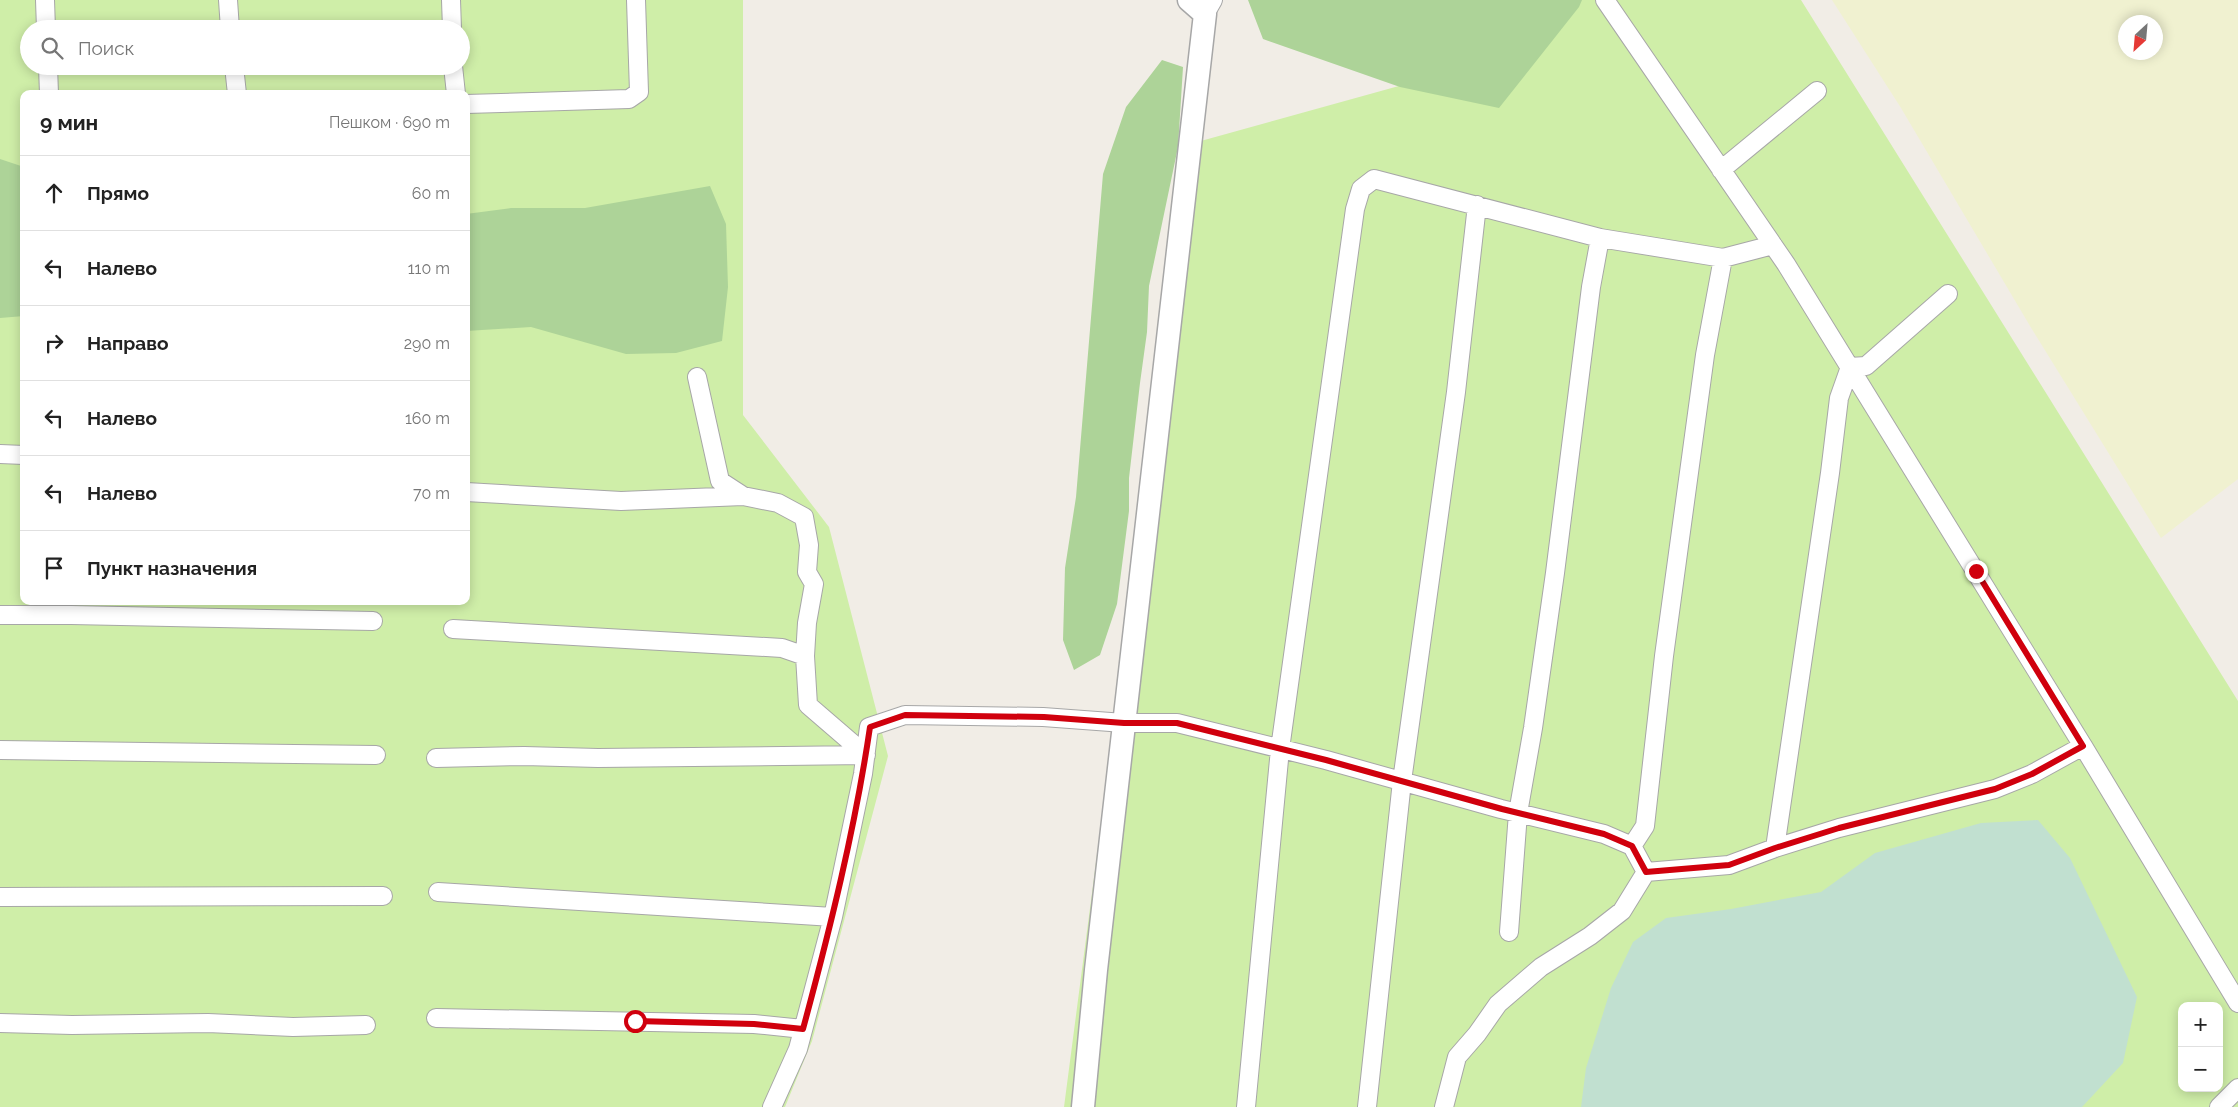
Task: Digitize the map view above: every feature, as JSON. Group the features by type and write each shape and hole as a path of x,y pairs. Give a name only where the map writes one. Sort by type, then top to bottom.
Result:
{"street":[{"path":"45,0 46,20"},
{"path":"228,0 229,20"},
{"path":"451,0 452,20"},
{"path":"470,104 629,99 640,92 636,0"},
{"path":"1605,0 1773,245 2083,746 2238,1002"},
{"path":"1083,1107 1202,5"},
{"path":"48,75 49,90"},
{"path":"235,75 237,90"},
{"path":"454,75 456,90"},
{"path":"1721,170 1817,91"},
{"path":"1246,1107 1280,749 1355,208 1361,189 1374,179 1600,238 1722,258 1773,245"},
{"path":"1367,1107 1402,781 1456,392 1477,205"},
{"path":"1509,932 1518,813 1533,728 1591,287 1600,238"},
{"path":"1632,846 1645,826 1664,656 1705,355 1722,258"},
{"path":"1850,367 1866,366 1948,294"},
{"path":"1775,848 1830,473 1838,398 1850,367"},
{"path":"697,377 720,481 744,496"},
{"path":"0,454 20,455"},
{"path":"470,492 621,501 744,496 778,503 804,517 810,545 807,572 814,584 807,623 805,656 808,705 866,755"},
{"path":"0,615 373,621"},
{"path":"453,629 782,648 805,656"},
{"path":"772,1107 798,1049 833,917 870,727 905,715 1044,717 1124,723 1177,723 1604,834 1632,846 1646,872"},
{"path":"1646,872 1729,865 1839,828 1995,789 2032,774 2083,746"},
{"path":"0,750 376,755"},
{"path":"436,758 866,755"},
{"path":"1444,1107 1457,1057 1477,1034 1498,1004 1541,967 1590,936 1622,911 1646,872"},
{"path":"438,892 833,917"},
{"path":"0,897 383,896"},
{"path":"436,1018 754,1024 803,1029"},
{"path":"0,1023 72,1025 208,1023 293,1027 366,1025"},
{"path":"2219,1107 2238,1088"}],"green space":[{"path":"0,0 743,0 743,415 829,527 888,756 812,1041 785,1107 0,1107"},
{"path":"1248,0 1582,0 1579,7 1499,108 1400,87 1263,39"},
{"path":"1551,0 1801,0 2238,701 2238,1107 1064,1107 1190,144 1471,66"},
{"path":"1832,0 2238,0 2238,479 2161,538 2030,326 1901,108"},
{"path":"1162,60 1183,67 1178,147 1149,286 1147,332 1129,478 1129,511 1117,604 1100,655 1074,670 1063,640 1065,568 1076,497 1103,174 1126,107"},
{"path":"0,159 20,166 20,316 0,318"},
{"path":"710,186 726,224 728,287 722,341 676,353 626,354 531,327 470,331 470,213 511,208 585,208"},
{"path":"2038,820 2070,858 2137,997 2123,1063 2082,1107 1581,1107 1586,1068 1611,988 1633,942 1666,918 1731,909 1821,892 1875,853 1981,823"}],"route":[{"path":"635,1021 754,1024 803,1029 833,917 863,774 870,727 905,715 1044,717 1124,723 1177,723 1326,760 1502,809 1604,834 1632,846 1646,872 1729,865 1839,828 1995,789 2032,774 2083,746 1976,571"}]}
